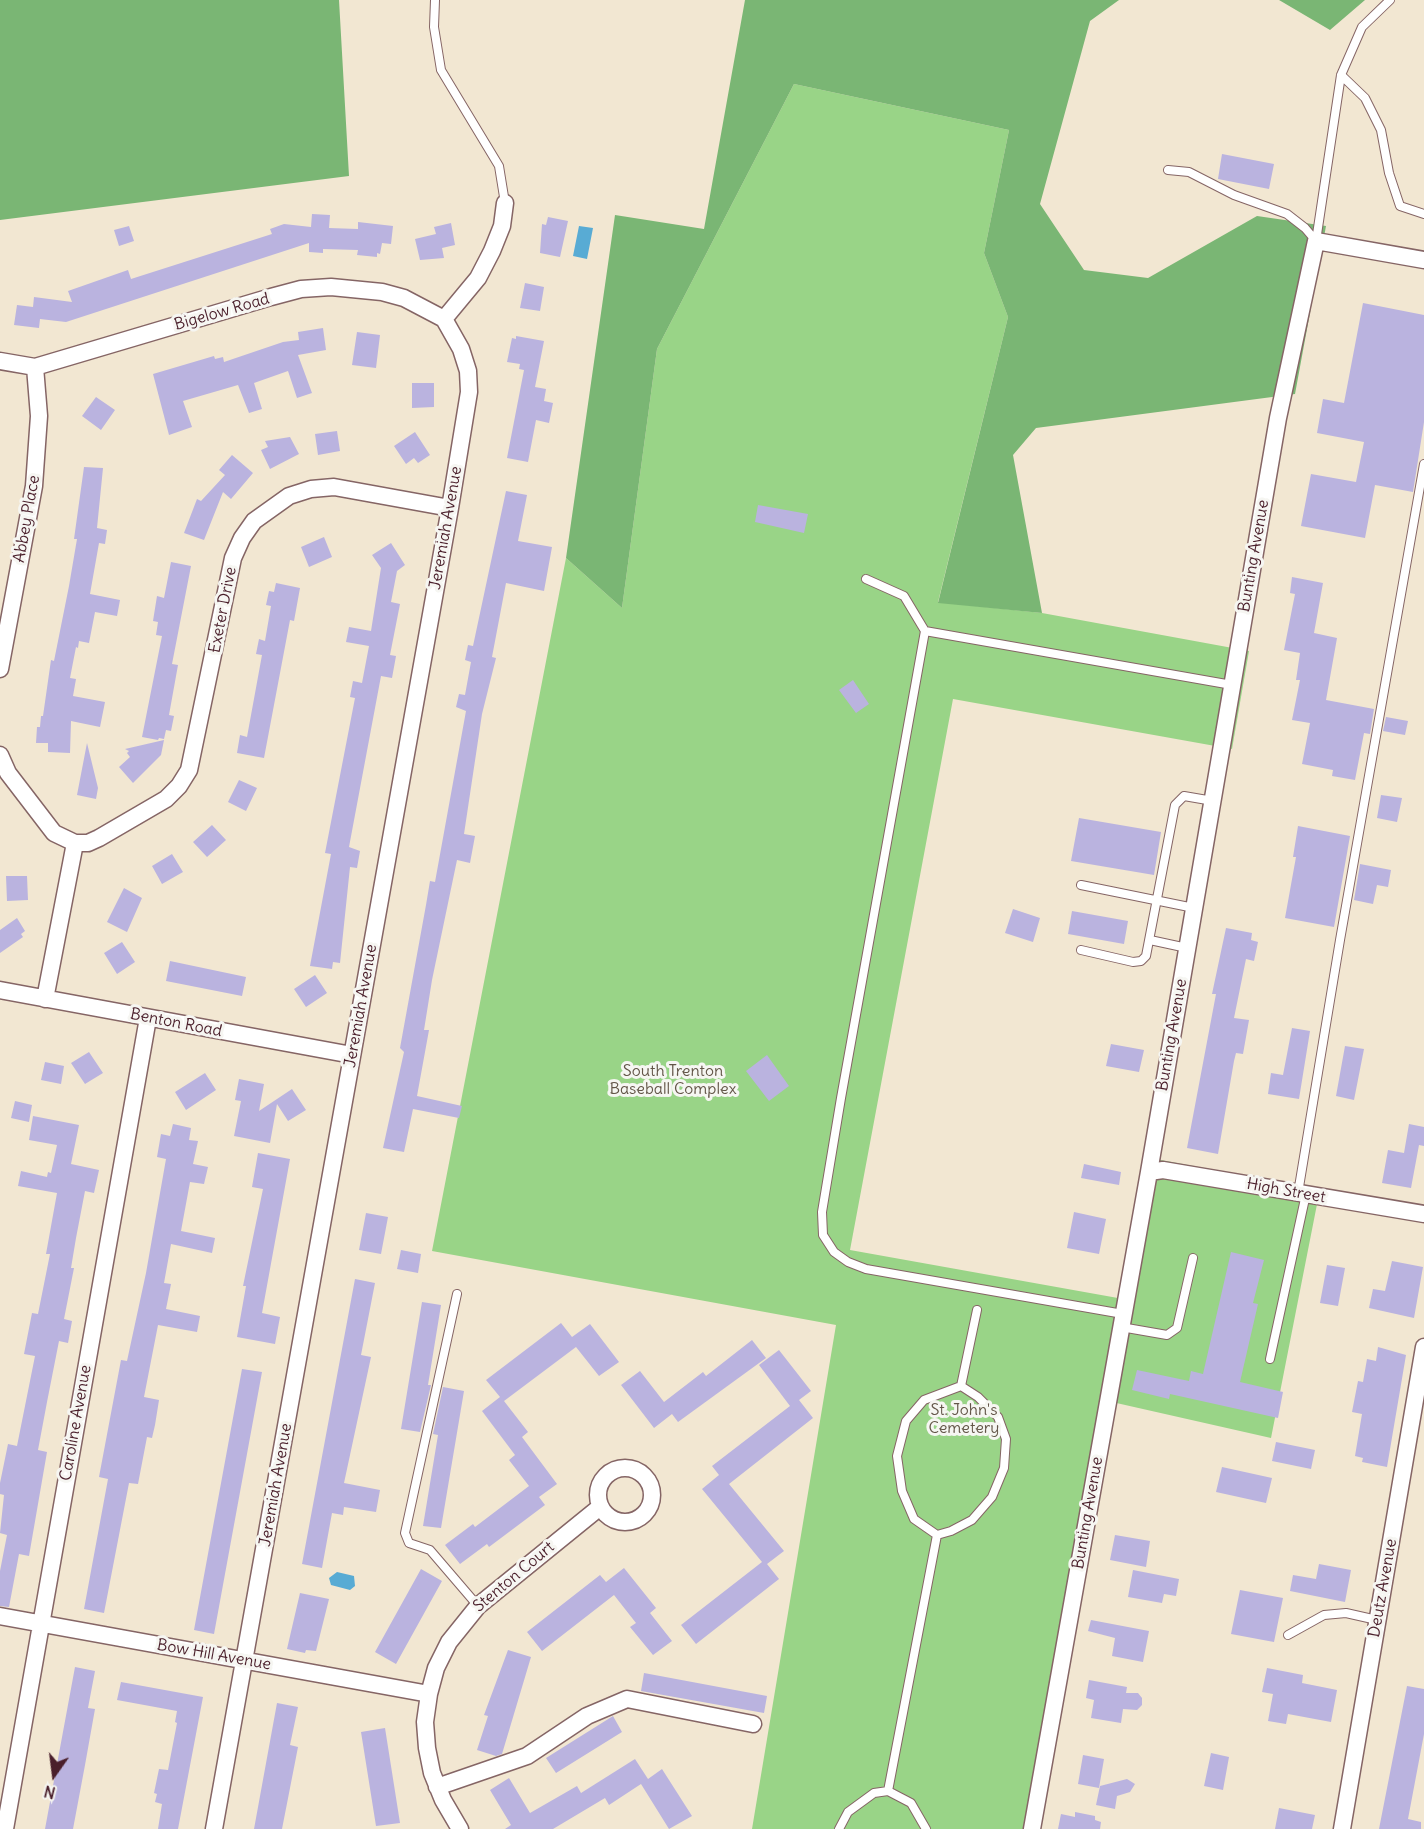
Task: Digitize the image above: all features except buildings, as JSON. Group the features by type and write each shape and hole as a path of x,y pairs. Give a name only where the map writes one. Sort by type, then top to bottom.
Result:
{"street":[{"path":"444,319 477,278 492,251 502,226 505,203"},
{"path":"1316,241 1424,260"},
{"name":"Bunting Avenue","path":"1032,1829 1149,1172 1278,418 1316,241"},
{"name":"Bigelow Road","path":"0,361 35,367 301,289 331,287 382,292 421,305 444,319"},
{"name":"Jeremiah Avenue","path":"214,1829 469,392 468,370 461,350 444,319"},
{"name":"Abbey Place","path":"0,669 34,486 39,416 35,367"},
{"name":"Exeter Drive","path":"75,843 88,843 99,838 166,799 179,786 189,770 233,558 242,538 254,521 289,496 311,489 334,487 450,508"},
{"path":"0,755 8,773 54,833 75,843 45,999"},
{"name":"Benton Road","path":"0,990 352,1055"},
{"name":"Caroline Avenue","path":"5,1829 148,1018"},
{"name":"High Street","path":"1149,1172 1163,1170 1424,1214"},
{"name":"Deutz Avenue","path":"1342,1829 1424,1347"},
{"name":"Stenton Court","path":"460,1829 438,1787 427,1748 426,1722 429,1694 436,1668 449,1642 478,1606 600,1506"},
{"name":"Bow Hill Avenue","path":"0,1616 429,1694"},
{"path":"438,1787 527,1756 587,1716 627,1700 753,1724"}],"lane":[{"path":"435,0 434,27 441,70 499,166 505,203"},
{"path":"1316,241 1341,75 1362,27 1390,0"},
{"path":"1341,75 1365,98 1381,130 1389,173 1400,206 1424,214"},
{"path":"1168,170 1190,172 1234,195 1287,214 1305,228 1316,241"},
{"path":"1270,1359 1302,1193 1340,940 1424,464"},
{"path":"866,579 904,596 925,631 841,1098 822,1212 824,1235 834,1252 848,1262 866,1269 1122,1321 1167,1335 1177,1328 1193,1258"},
{"path":"925,631 1232,685"},
{"path":"1081,950 1141,961 1146,956 1175,805 1184,796 1213,801"},
{"path":"1081,885 1194,908"},
{"path":"1150,940 1187,948"},
{"path":"457,1294 405,1533 409,1544 430,1550 478,1606"},
{"path":"961,1386 977,1310"},
{"path":"937,1535 914,1519 902,1491 897,1456 906,1421 924,1400 961,1386"},
{"path":"937,1535 972,1520 992,1497 1004,1468 1006,1439 998,1417 978,1397 961,1386"},
{"path":"888,1791 937,1535"},
{"path":"1288,1635 1324,1616 1346,1613 1377,1620"},
{"path":"838,1829 848,1812 874,1793 888,1791 911,1803 926,1829"}],"green space":[{"path":"0,0 339,0 349,176 0,220"},
{"path":"745,0 1119,0 1090,21 1040,204 1084,270 1148,278 1257,216 1326,226 1295,394 1036,428 1013,455 1042,613 938,603 1008,317 984,253 1009,130 794,84 657,349 622,608 566,558 615,215 704,229"},
{"path":"1279,0 1365,0 1330,30"},
{"name":"South Trenton Baseball Complex","path":"794,84 1009,130 984,253 1008,317 938,602 1042,613 1249,651 1232,749 953,699 850,1250 1129,1300 1155,1159 1320,1189 1271,1438 1112,1402 1036,1829 752,1829 836,1325 432,1251 566,558 622,608 657,349"}],"water":[{"path":"579,226 593,228 587,259 573,256"},
{"path":"337,1572 354,1576 355,1586 350,1590 331,1585 329,1578"}],"park label":[{"name":"St. John's Cemetery","path":"964,1419"}]}
